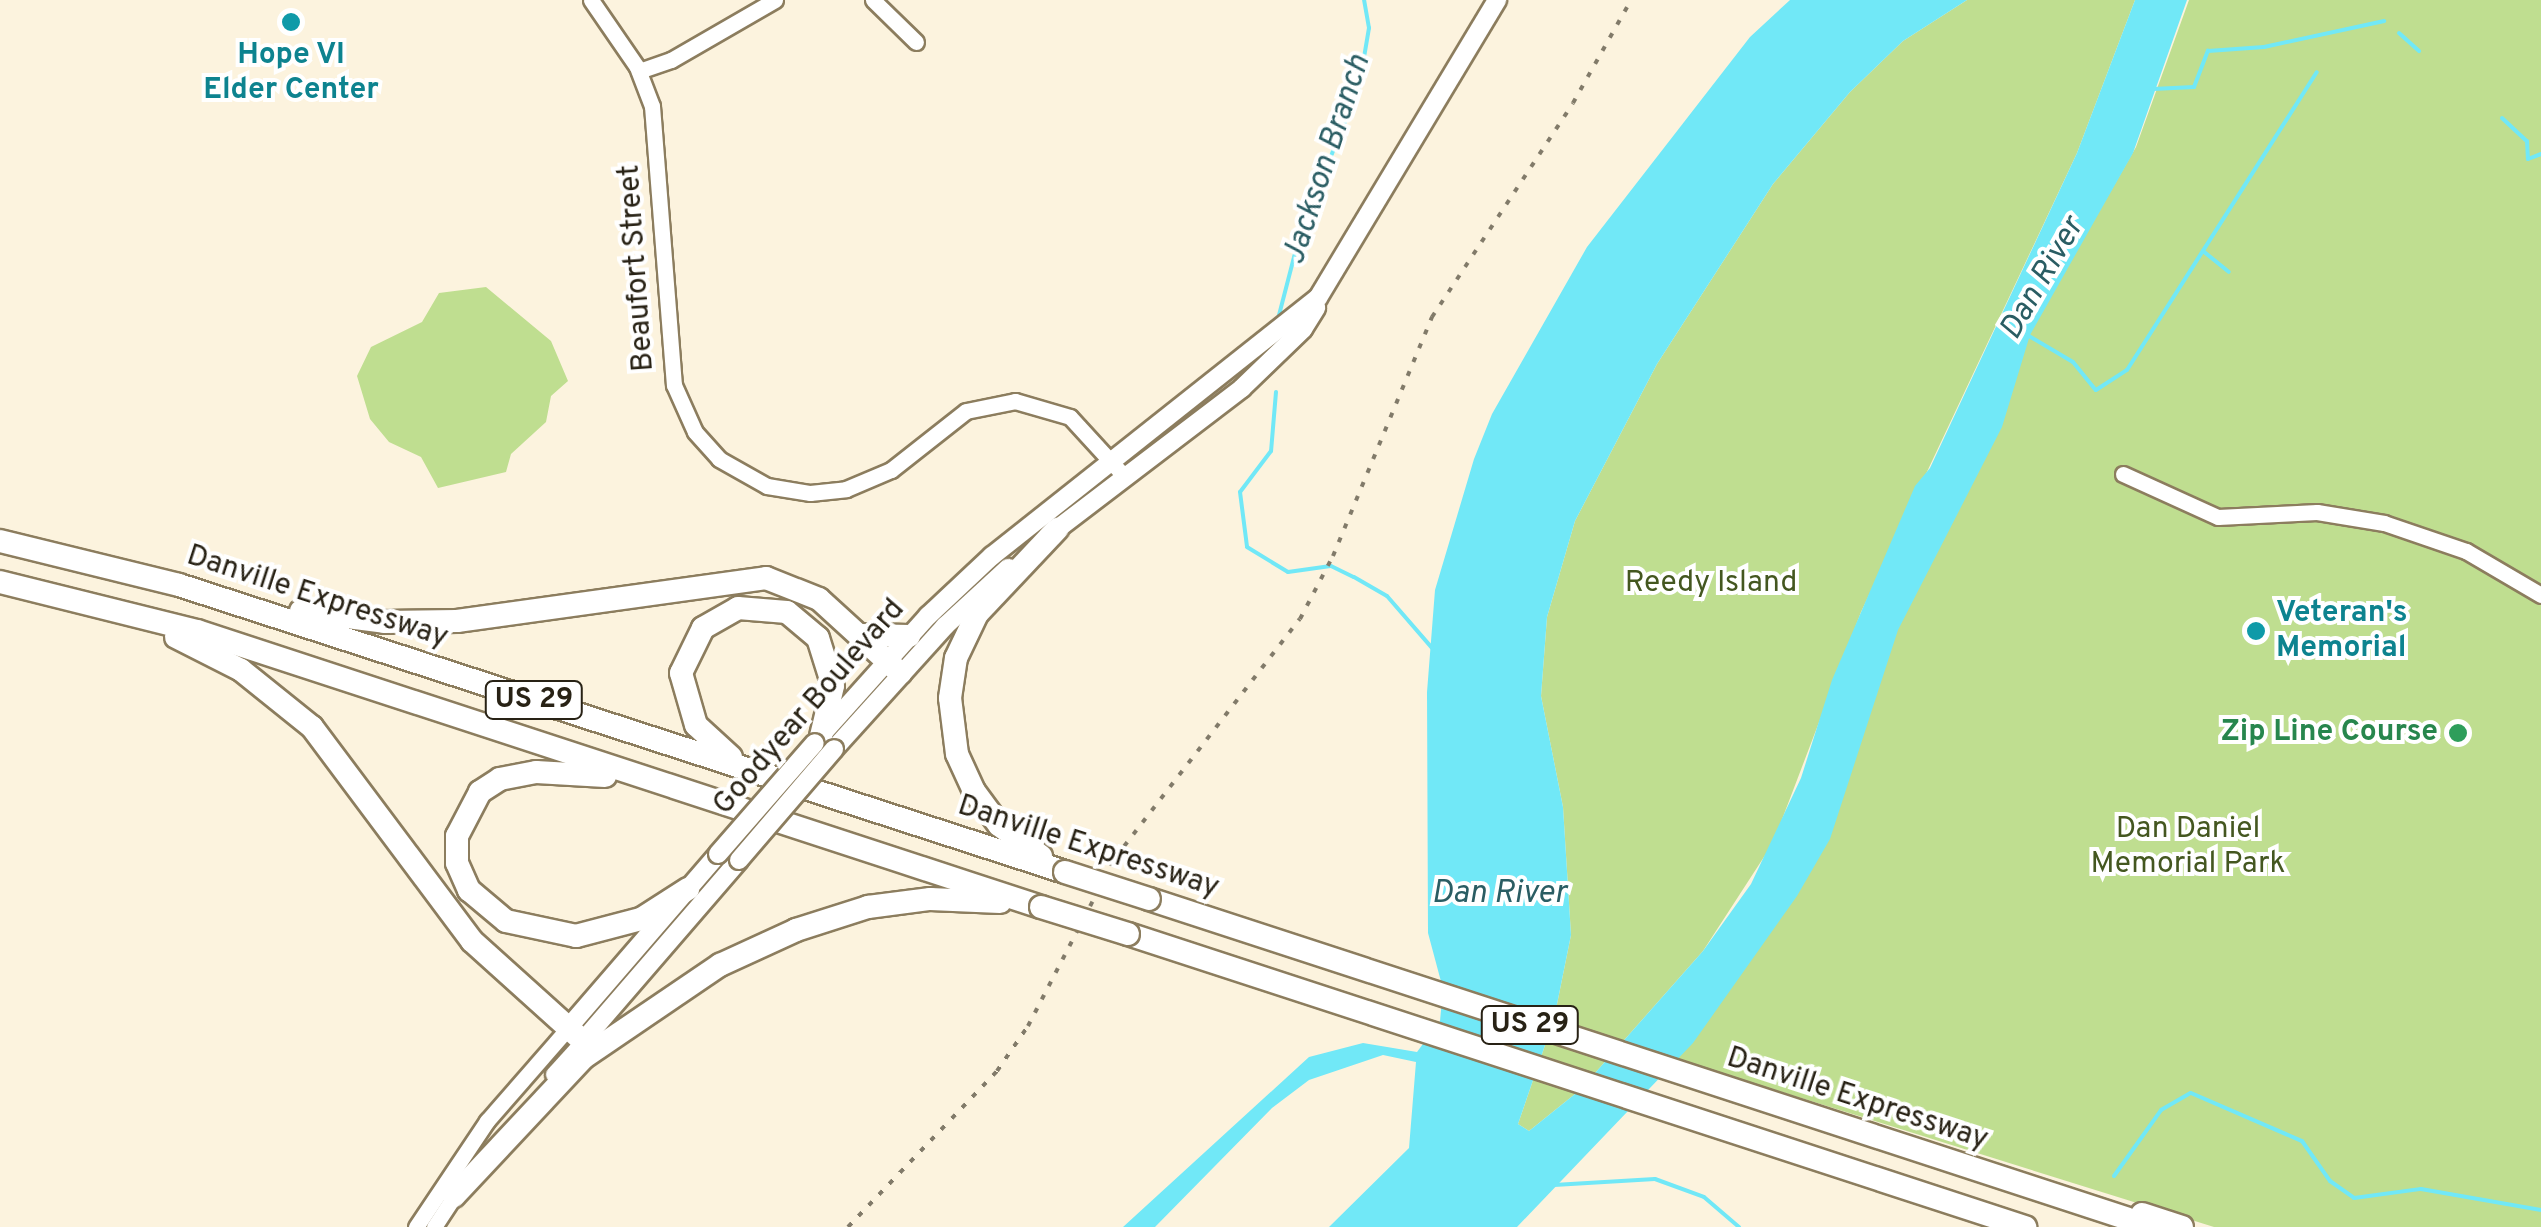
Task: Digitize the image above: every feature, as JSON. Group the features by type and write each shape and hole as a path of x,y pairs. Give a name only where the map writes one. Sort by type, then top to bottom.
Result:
{"highway":[{"path":"1056,529 976,614 956,658 950,714 964,773 985,807 1062,871"},
{"name":"Danville Expressway","path":"0,541 116,566 2153,1227"},
{"path":"116,566 318,615 402,623 494,617 766,578 800,588 861,635 893,666"},
{"name":"US 29","path":"0,582 65,595 216,637 2025,1227"},
{"path":"65,595 210,652 290,706 332,750 472,941 575,1034"},
{"path":"754,774 705,737 683,696 684,660 714,619 766,606 810,627 825,650 833,686 823,742"},
{"path":"861,635 908,636"},
{"path":"674,788 662,791 582,772 513,775 480,792 464,814 458,863 469,890 492,913 561,935 616,929 688,889"},
{"path":"454,1196 583,1058 720,965 796,930 868,907 930,899 1034,905"},
{"path":"2028,1186 2182,1227"},
{"path":"1944,1201 1996,1227"}],"main road":[{"name":"Goodyear Boulevard","path":"575,1034 718,854 893,666 1056,529 1260,372 1302,330 1496,0"},
{"name":"Goodyear Boulevard","path":"893,666 908,636 992,556 1318,298"},
{"name":"Goodyear Boulevard","path":"575,1034 739,860 823,742"}],"street":[{"name":"Beaufort Street","path":"591,0 639,71 652,106 674,385 695,432 719,458 752,480 792,492 846,488 891,470 966,411 1015,400 1070,417 1124,477"},
{"path":"639,71 670,60 775,0"},
{"path":"873,0 916,42"},
{"path":"2123,474 2218,517 2317,512 2384,523 2466,551 2541,595"},
{"name":"Goodyear Boulevard","path":"434,1227 575,1034"},
{"name":"Goodyear Boulevard","path":"416,1227 475,1137 575,1034"}],"green space":[{"name":"Reedy Island","path":"1967,0 2135,0 2077,153 1861,612 1773,843 1703,951 1580,1090 1529,1131 1518,1124 1554,1019 1571,935 1563,807 1541,696 1547,617 1575,521 1657,364 1773,184 1850,92 1903,41"},
{"name":"Dan Daniel Memorial Park","path":"2189,0 2541,0 2541,1227 2214,1227 1670,1057 1884,652 2027,337 2136,147"},
{"path":"486,287 551,341 568,381 551,396 546,422 511,454 506,472 438,488 421,457 389,442 370,419 357,376 371,347 422,322 439,293"}],"water":[{"name":"Dan River","path":"1790,0 1967,0 1903,41 1850,92 1773,184 1657,364 1575,521 1547,617 1541,696 1563,807 1571,935 1554,1019 1518,1124 1529,1131 1580,1090 1703,951 1751,884 1801,778 1832,680 1915,486 1930,468 2077,153 2135,0 2187,0 2133,153 2030,335 2002,427 1898,630 1830,839 1797,896 1693,1043 1517,1227 1329,1227 1409,1148 1416,1062 1383,1055 1309,1080 1272,1108 1155,1227 1123,1227 1309,1057 1363,1043 1417,1052 1440,1021 1443,989 1428,933 1427,692 1435,590 1474,459 1492,414 1587,247 1750,37"}],"waterway":[{"name":"Jackson Branch","path":"1278,319 1301,230 1359,87 1369,28 1364,0"},
{"path":"2153,89 2194,87 2208,51 2264,47 2384,21"},
{"path":"2399,33 2419,51"},
{"path":"2029,336 2073,362 2096,390 2127,370 2317,72"},
{"path":"2502,118 2527,141 2528,159 2541,154"},
{"path":"2203,251 2229,272"},
{"name":"Jackson Branch","path":"1276,392 1271,451 1240,492 1247,547 1288,572 1331,566 1354,577 1387,596 1432,648"},
{"path":"2114,1176 2161,1110 2191,1093 2302,1141 2330,1181 2354,1198 2421,1189 2541,1210"},
{"path":"1554,1185 1655,1179 1704,1197 1739,1227"}],"railway":[{"path":"848,1227 997,1071 1028,1026 1115,858 1300,619 1333,556 1432,317 1573,103 1631,0"}],"place":[{"name":"Hope VI Elder Center","path":"291,22"},
{"name":"Veteran's Memorial","path":"2256,631"},
{"name":"Zip Line Course","path":"2458,733"}]}
